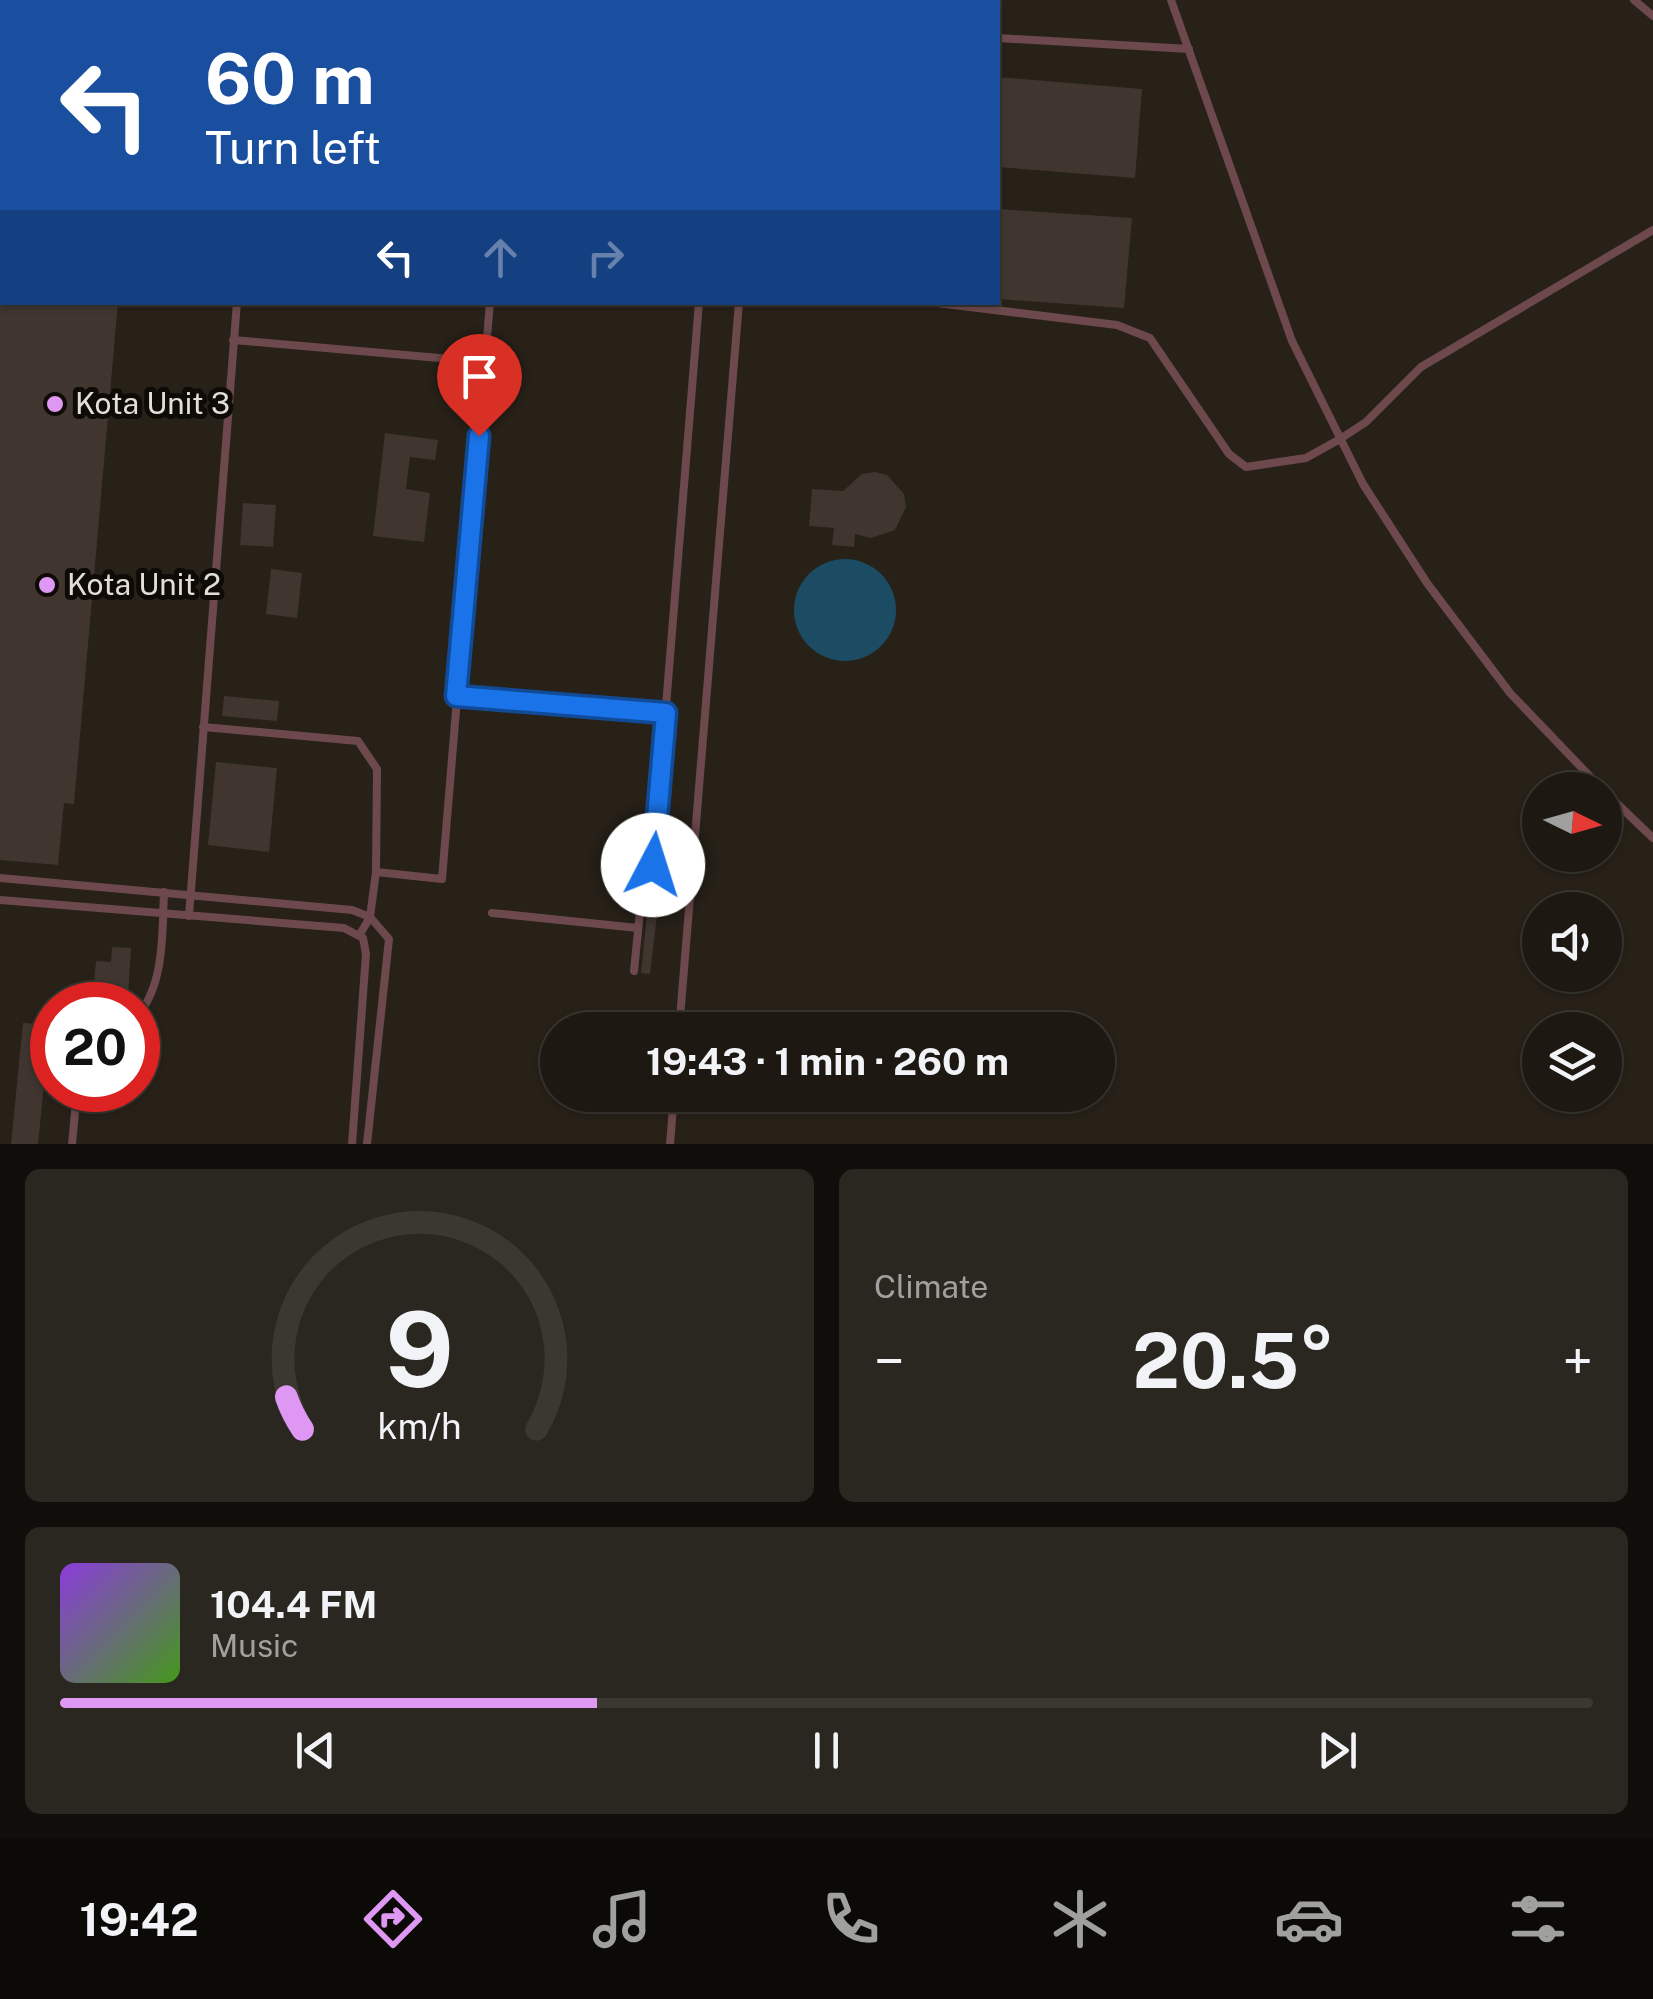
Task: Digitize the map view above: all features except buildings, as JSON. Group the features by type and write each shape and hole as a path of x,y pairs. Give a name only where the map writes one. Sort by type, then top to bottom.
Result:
{"lane":[{"path":"1171,0 1292,341 1363,484 1426,583 1510,693 1586,772"},
{"path":"1634,0 1653,16"},
{"path":"1000,38 1188,49"},
{"path":"954,305 1117,325 1150,338 1228,454 1246,467 1306,458 1340,439 1366,422 1421,367 1653,230"},
{"path":"189,916 236,305"},
{"path":"376,872 442,878 490,305"},
{"path":"634,971 644,871 653,865 699,305"},
{"path":"680,1012 739,305"},
{"path":"234,340 485,362"},
{"path":"456,696 666,713"},
{"path":"203,728 358,742 376,769 376,872 370,917 359,936"},
{"path":"1622,808 1653,838"},
{"path":"0,878 352,910 370,917 388,939 367,1144"},
{"path":"155,982 164,892"},
{"path":"0,900 344,928 359,936 366,954 352,1144"},
{"path":"492,913 638,928"},
{"path":"72,1144 75,1112"},
{"path":"670,1144 673,1112"}],"water":[{"path":"845,559 864,563 881,574 892,591 896,610 892,629 881,646 864,657 845,661 826,657 809,646 798,629 794,610 798,591 809,574 826,563"}],"place":[{"name":"Kota Unit 3","path":"55,404"},
{"name":"Kota Unit 2","path":"47,585"}],"route":[{"path":"479,436 456,696 666,713 653,865"}]}
